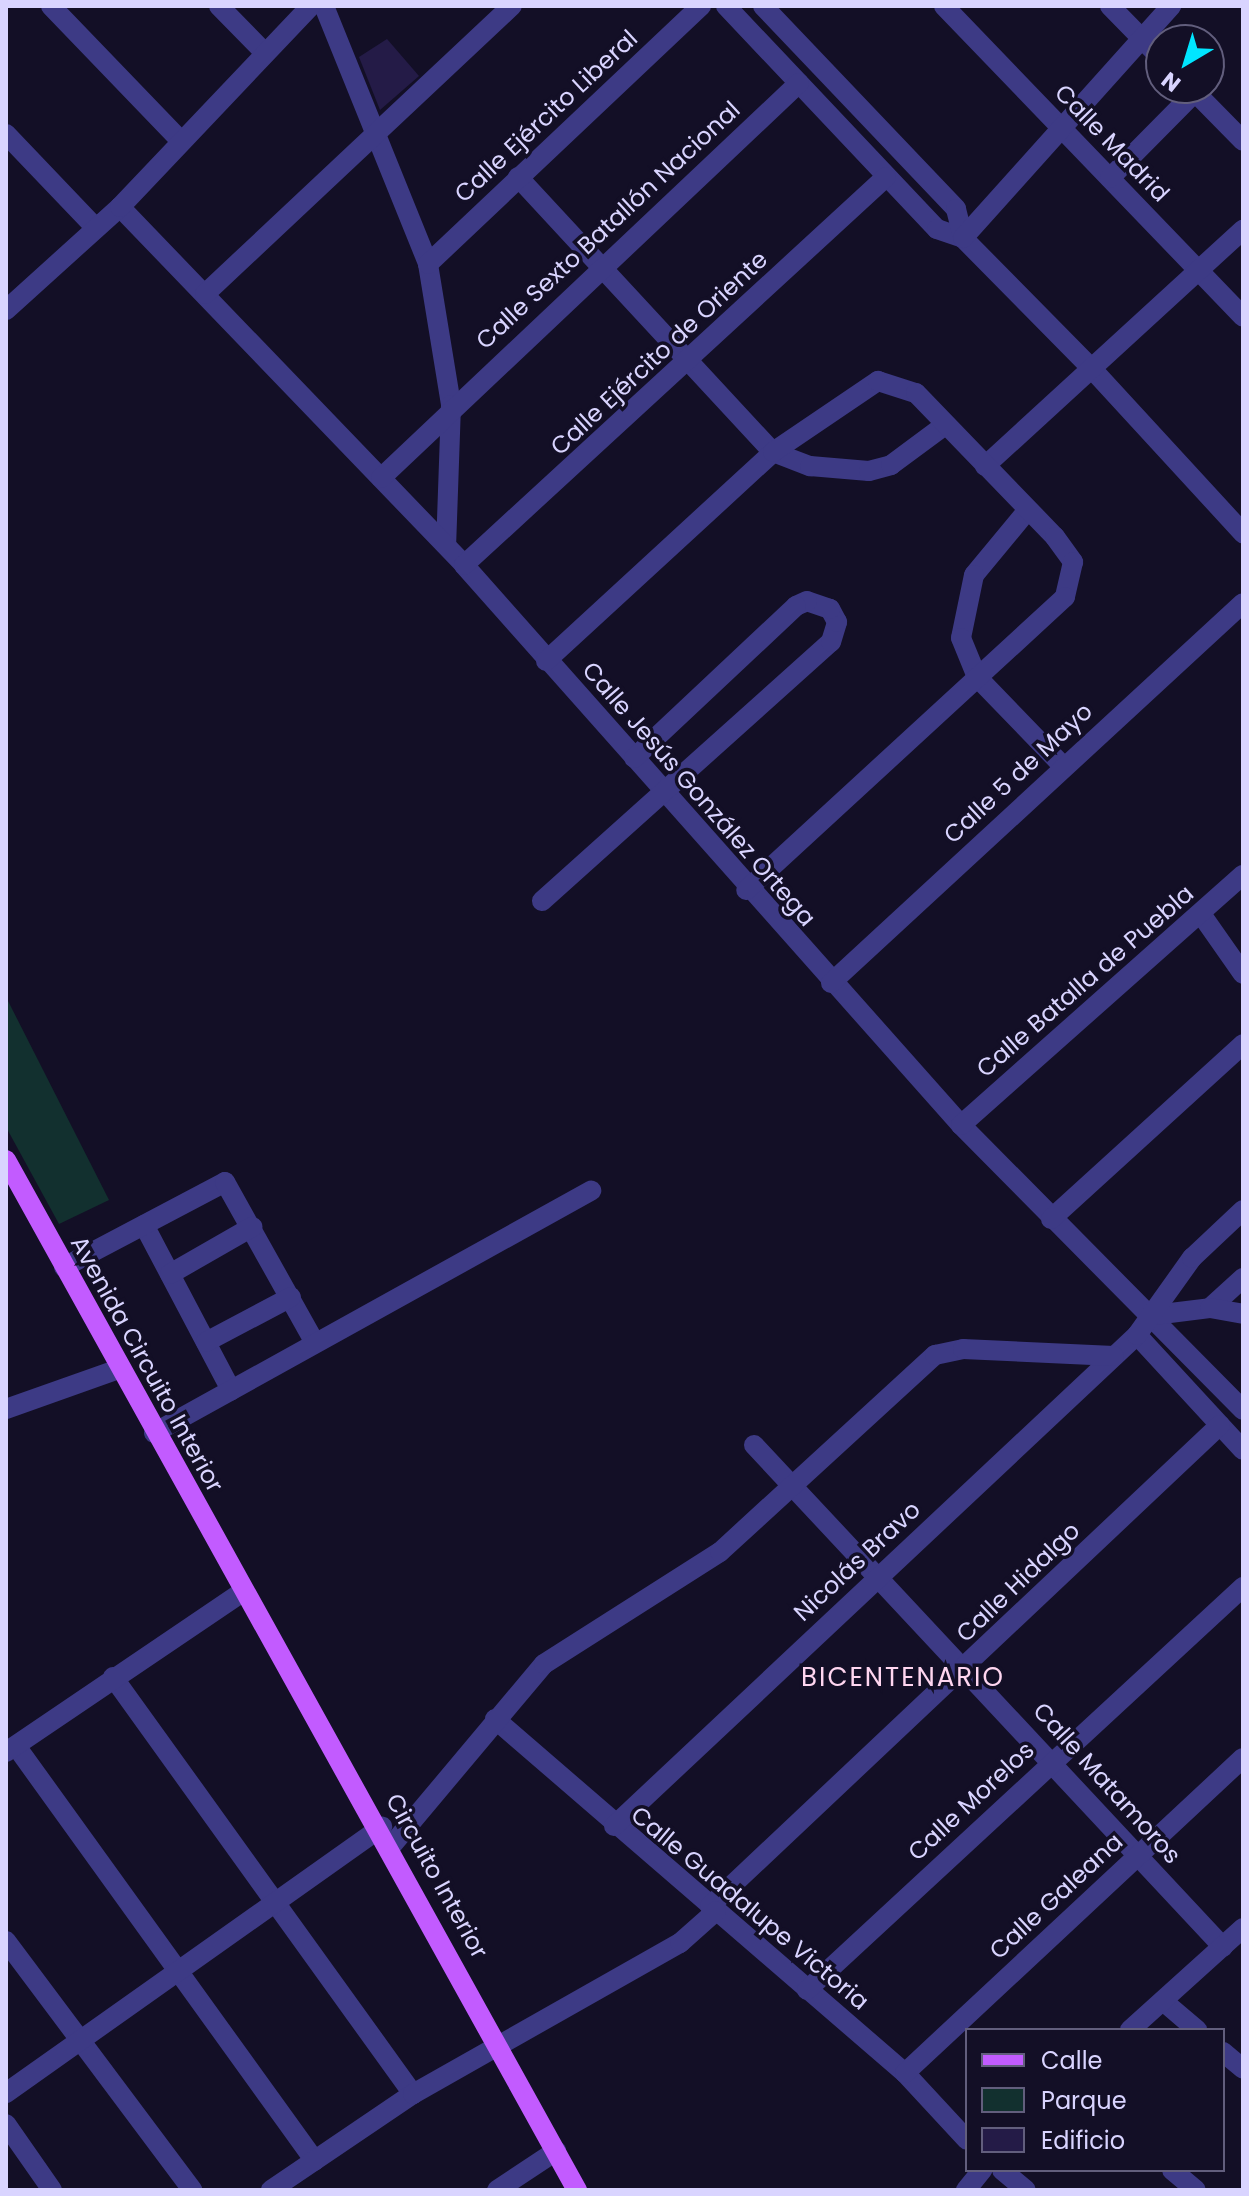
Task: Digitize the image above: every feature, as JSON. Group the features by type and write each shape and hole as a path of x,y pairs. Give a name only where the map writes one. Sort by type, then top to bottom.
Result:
{"main road":[{"name":"Avenida Circuito Interior","path":"6,1160 154,1433 244,1591"},
{"name":"Circuito Interior","path":"244,1591 387,1836 577,2190"}],"street":[{"path":"51,6 180,140"},
{"path":"219,6 265,53"},
{"path":"6,309 94,226 120,207 180,140 311,6"},
{"path":"324,6 378,130 428,264 451,405 446,545"},
{"path":"205,294 512,6"},
{"name":"Calle Ejército Liberal","path":"428,264 701,6"},
{"path":"726,6 937,229 963,238 1093,370 1243,533"},
{"path":"763,6 956,209 963,238"},
{"name":"Calle Madrid","path":"944,6 1243,317"},
{"path":"1110,6 1145,41"},
{"path":"963,238 1171,6"},
{"path":"782,64 800,45"},
{"name":"Calle Sexto Batallón Nacional","path":"381,478 451,405 603,268 799,83"},
{"path":"1110,178 1180,104"},
{"path":"1207,104 1243,141"},
{"path":"848,136 868,116"},
{"path":"6,134 94,226"},
{"path":"518,177 691,360 773,452 810,466 869,471 891,465 945,425"},
{"name":"Calle Ejército de Oriente","path":"464,565 691,360 886,177"},
{"name":"Calle Jesús González Ortega","path":"120,207 446,545 746,890 961,1125 1051,1219 1154,1315 1243,1410"},
{"path":"985,466 1201,273 1243,230"},
{"path":"546,661 773,452 878,381 916,393 1070,555 1071,584 977,677 746,890"},
{"path":"1027,511 974,575 961,638 977,677 1063,766"},
{"path":"542,901 831,642 837,622 830,609 807,601 796,606 634,758"},
{"name":"Calle 5 de Mayo","path":"831,983 1243,603"},
{"name":"Calle Batalla de Puebla","path":"961,1125 1243,875"},
{"path":"1201,914 1243,974"},
{"path":"1051,1219 1243,1044"},
{"path":"64,1267 225,1182 315,1343"},
{"path":"154,1433 591,1191"},
{"name":"Nicolás Bravo","path":"614,1826 1137,1335 1192,1258 1243,1210"},
{"path":"144,1225 231,1390"},
{"path":"170,1274 252,1227"},
{"path":"1210,1308 1243,1278"},
{"path":"206,1342 291,1297"},
{"path":"1154,1315 1210,1308 1243,1314"},
{"path":"1137,1335 1243,1450"},
{"path":"6,2093 180,1972 276,1899 387,1836 544,1664 616,1612 708,1560 797,1483 935,1355 963,1349 1114,1356"},
{"path":"6,1409 119,1369"},
{"name":"Calle Hidalgo","path":"271,2190 413,2094 685,1940 713,1908 1220,1425"},
{"name":"Calle Matamoros","path":"754,1445 797,1483 879,1577 1223,1947"},
{"name":"Calle Morelos","path":"807,1990 1243,1587"},
{"path":"244,1591 11,1749 180,1972 315,2161"},
{"path":"113,1677 276,1899 413,2094"},
{"name":"Calle Guadalupe Victoria","path":"495,1719 614,1826 905,2073 965,2138"},
{"name":"Calle Galeana","path":"905,2073 1243,1758"},
{"path":"1132,2028 1243,1928"},
{"path":"6,1941 192,2190"},
{"path":"1163,2001 1195,2028"},
{"path":"1225,2054 1243,2069"},
{"path":"6,2124 52,2190"},
{"path":"497,2190 556,2151"},
{"path":"966,2190 980,2172"},
{"path":"1004,2172 1026,2190"},
{"path":"1174,2172 1196,2190"}],"green space":[{"path":"6,997 109,1200 59,1224 6,1127"}],"building":[{"path":"387,39 419,76 380,110 359,57"}],"district":[{"name":"BICENTENARIO","path":"903,1678"}]}
